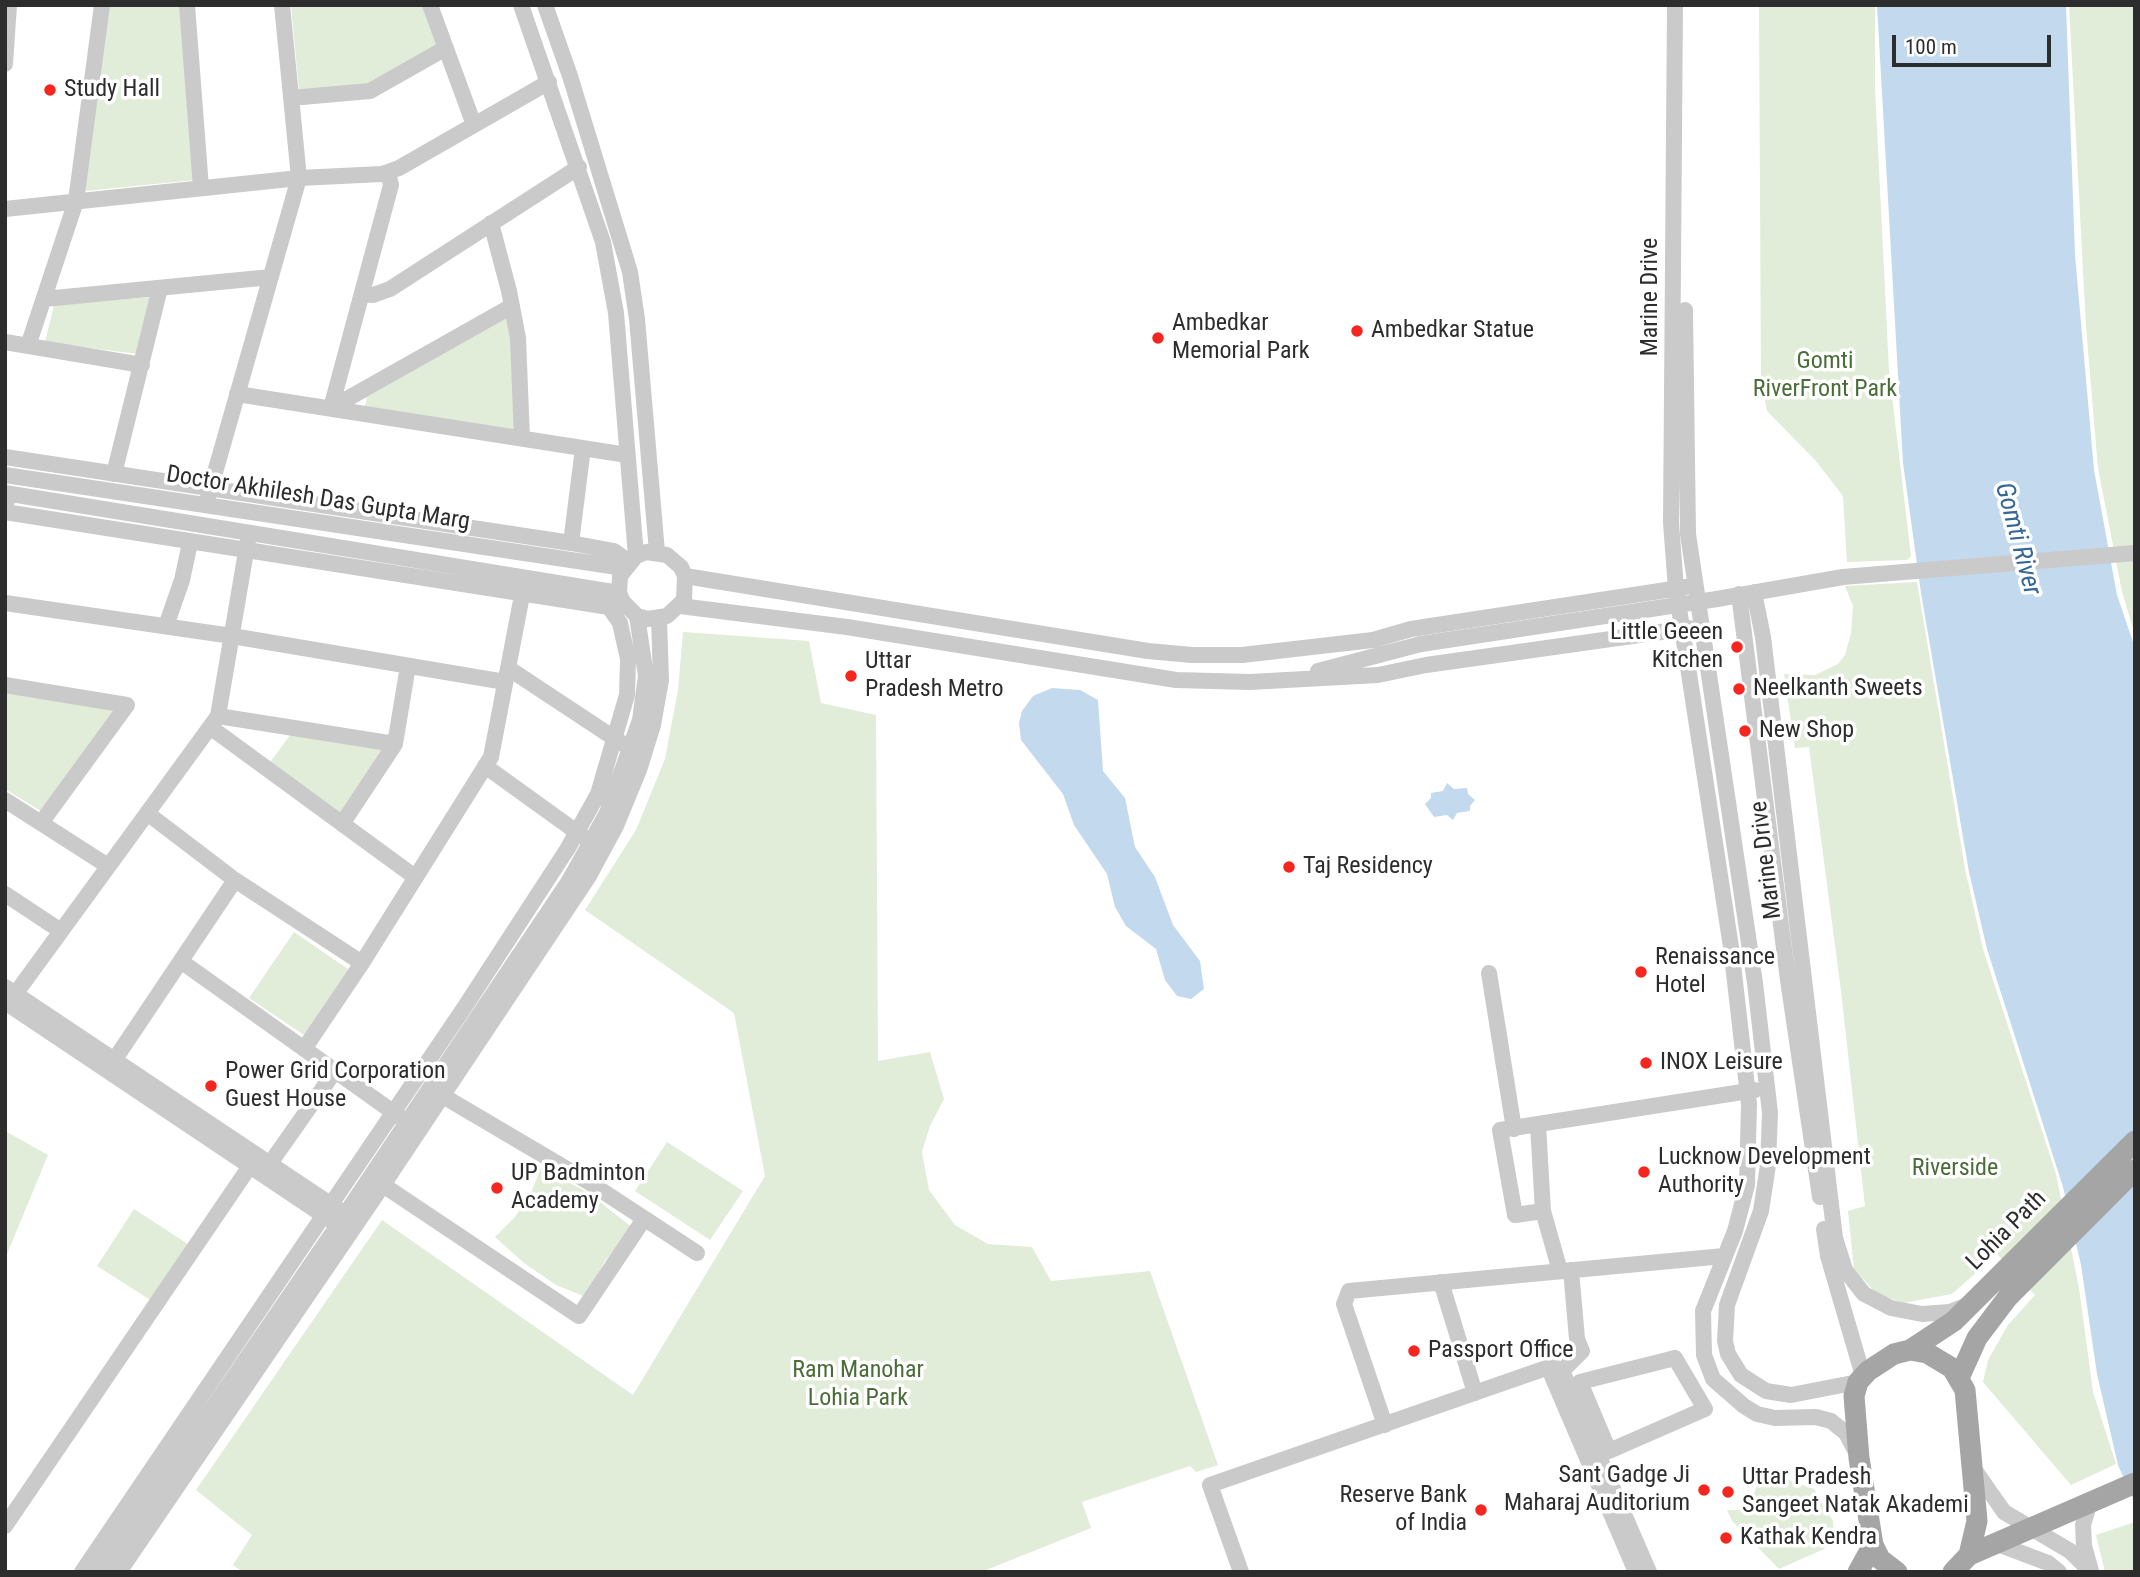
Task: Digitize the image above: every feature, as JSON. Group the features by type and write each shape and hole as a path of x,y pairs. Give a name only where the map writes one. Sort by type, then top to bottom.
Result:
{"main road":[{"name":"Lohia Path","path":"1959,1378 2002,1288 2135,1141"},
{"name":"Lohia Path","path":"1860,1379 1881,1360 1910,1350 1954,1321 1973,1303 2002,1288 2135,1170"},
{"path":"1910,1350 1927,1353 1942,1361 1959,1378 1967,1404 1977,1521 1969,1555"},
{"path":"1860,1379 1854,1413 1873,1545 1881,1559 1897,1572"},
{"path":"1953,1572 1969,1555 2133,1484"},
{"path":"1858,1572 1873,1545"}],"street":[{"path":"28,346 76,201 102,5"},
{"path":"187,5 201,188"},
{"path":"200,523 299,178 282,5"},
{"path":"430,5 474,125"},
{"path":"119,1572 408,1123 537,933 607,813 640,720 646,676 637,616 623,602 619,593 630,562 627,455 613,294 603,242 521,5"},
{"path":"545,5 590,138 630,272 638,319 657,552"},
{"name":"Marine Drive","path":"1675,5 1671,523 1676,589 1731,947 1747,1091 1750,1148 1747,1185 1735,1231 1707,1297 1701,1326 1704,1354 1713,1379 1733,1399 1757,1414 1831,1421 1846,1433 1859,1458"},
{"name":"Marine Drive","path":"1686,5 1684,474 1688,534 1755,983 1770,1113 1768,1164 1760,1210 1727,1305 1725,1341 1728,1354 1749,1381 1780,1394 1802,1394 1860,1379 1828,1256 1788,981 1747,593"},
{"path":"5,64 9,6"},
{"path":"291,98 370,91 446,48"},
{"path":"5,209 299,178 388,172 548,82"},
{"path":"362,294 373,295 390,289 579,167"},
{"path":"331,408 391,185 388,172"},
{"path":"491,223 518,338 522,439"},
{"path":"44,299 271,277"},
{"path":"114,474 160,288"},
{"path":"331,408 512,306"},
{"path":"5,342 142,365"},
{"path":"237,394 627,455"},
{"path":"571,543 583,448"},
{"path":"5,457 571,543 614,551 630,562"},
{"name":"Doctor Akhilesh Das Gupta Marg","path":"5,475 205,506 630,562"},
{"path":"7,493 5,512 609,607 620,623 628,659 627,695 598,794 577,832 394,1113 82,1572"},
{"name":"Doctor Akhilesh Das Gupta Marg","path":"7,493 619,593"},
{"path":"9,997 61,931 214,721 232,636 249,531"},
{"path":"166,626 182,580 190,543"},
{"path":"630,562 657,552 675,560 685,576 686,592 680,606 659,619 637,616"},
{"path":"1276,680 1421,643 1717,599 1843,577 2135,553"},
{"path":"304,1049 362,963 491,757 526,576"},
{"path":"685,576 1170,653 1242,654 1373,640 1421,643"},
{"path":"1373,640 1411,629 1696,585"},
{"name":"Marine Drive","path":"1747,593 1764,650 1835,1238 1846,1270 1864,1294 1891,1308 1922,1314 1950,1312 1973,1303"},
{"path":"5,603 232,636 408,666 507,675 631,749"},
{"path":"680,606 847,627 1176,680 1276,680 1378,675 1426,664 1702,626"},
{"path":"100,1572 346,1222 383,1185 589,876 616,826 639,770 653,725 661,680 659,619"},
{"path":"342,824 396,744 408,666"},
{"path":"5,685 127,705 41,823"},
{"path":"214,721 396,744"},
{"path":"214,721 342,824 415,877"},
{"path":"485,766 591,842"},
{"path":"5,800 108,866"},
{"path":"147,813 235,880 362,963"},
{"path":"114,1059 235,880"},
{"path":"5,894 61,931"},
{"path":"182,962 408,1123"},
{"path":"1489,973 1514,1129"},
{"path":"9,997 261,1168 346,1222"},
{"path":"9,997 114,1059 261,1168"},
{"path":"5,1526 261,1168 335,1071"},
{"path":"1543,1211 1515,1215 1500,1130 1767,1088"},
{"path":"443,1096 696,1253"},
{"path":"1241,1572 1210,1485 1475,1393 1557,1368 1582,1351 1577,1339 1565,1271 1543,1211 1538,1125"},
{"path":"383,1185 579,1316 644,1219"},
{"path":"1385,1424 1344,1304 1349,1290 1724,1256"},
{"path":"1441,1282 1475,1393"},
{"path":"1675,1358 1705,1409 1609,1451 1580,1382 1675,1358"},
{"path":"1557,1368 1552,1376 1636,1572"},
{"path":"1557,1368 1649,1572"},
{"path":"1973,1467 2004,1512 2070,1551 2091,1572"},
{"path":"2089,1505 2083,1525 2084,1546 2091,1572"},
{"path":"1995,1543 2048,1563 2059,1572"}],"green space":[{"path":"108,5 180,5 195,180 85,191"},
{"path":"291,5 422,5 437,46 371,84 299,91"},
{"name":"Gomti RiverFront Park","path":"1759,5 1875,5 1875,88 1889,371 1911,556 1907,560 1847,562 1843,496 1816,461 1767,411 1761,381"},
{"path":"2069,5 2135,5 2135,635 2122,592 2098,468 2086,327"},
{"path":"151,297 137,354 45,342 54,305"},
{"path":"508,317 513,343 518,432 365,406 367,397"},
{"name":"Riverside","path":"1917,582 1965,869 1983,949 2056,1174 2079,1288 2093,1392 2116,1464 2071,1485 1983,1382 1988,1360 2008,1325 2035,1295 1997,1254 1952,1294 1903,1303 1876,1293 1854,1269 1848,1211 1865,1206 1841,991 1809,747 1795,748 1784,674 1815,675 1838,664 1845,655 1851,633 1853,606 1845,586"},
{"name":"Ram Manohar Lohia Park","path":"683,632 809,641 821,703 876,715 878,1061 930,1052 944,1099 930,1126 922,1152 929,1190 955,1225 988,1244 1032,1247 1051,1281 1150,1271 1218,1465 1196,1472 1190,1466 1082,1502 1091,1528 981,1572 243,1572 233,1565 252,1535 196,1490 382,1220 633,1395 765,1176 734,1013 585,910 636,830 665,759 678,690"},
{"path":"5,691 114,709 41,811 5,789"},
{"path":"291,734 387,749 341,816 268,765"},
{"path":"294,932 348,969 304,1035 249,998"},
{"path":"5,1131 48,1155 5,1259"},
{"path":"667,1142 743,1191 710,1240 635,1191"},
{"path":"541,1168 587,1192 633,1228 605,1261 586,1297 556,1285 524,1263 495,1237 515,1217 530,1195"},
{"path":"134,1209 188,1244 152,1301 97,1266"},
{"path":"1763,1471 1814,1489 1833,1521 1834,1538 1824,1549 1779,1569 1732,1521 1727,1510 1738,1510 1750,1503"},
{"path":"2135,1522 2135,1572 2105,1572 2096,1535"}],"water":[{"name":"Gomti River","path":"1877,5 2066,5 2075,255 2094,470 2117,595 2135,648 2135,1503 2118,1465 2097,1374 2081,1265 2063,1187 1987,949 1969,872 1921,593 1903,463"},
{"path":"1052,688 1080,690 1098,700 1103,771 1125,798 1135,847 1155,877 1173,925 1200,961 1204,989 1191,999 1177,996 1165,980 1156,949 1126,926 1115,907 1107,874 1074,825 1063,794 1021,740 1019,723 1022,711 1033,696"},
{"path":"1447,783 1454,789 1467,788 1468,794 1475,800 1470,811 1457,813 1453,820 1447,815 1434,817 1425,804 1431,798 1431,793 1443,791"}],"place":[{"name":"Study Hall","path":"50,90"},
{"name":"Ambedkar Statue","path":"1357,331"},
{"name":"Ambedkar Memorial Park","path":"1158,338"},
{"name":"Little Geeen Kitchen","path":"1737,647"},
{"name":"Uttar Pradesh Metro","path":"851,676"},
{"name":"Neelkanth Sweets","path":"1739,689"},
{"name":"New Shop","path":"1745,731"},
{"name":"Taj Residency","path":"1289,867"},
{"name":"Renaissance Hotel","path":"1641,972"},
{"name":"INOX Leisure","path":"1646,1063"},
{"name":"Power Grid Corporation Guest House","path":"211,1086"},
{"name":"Lucknow Development Authority","path":"1644,1172"},
{"name":"UP Badminton Academy","path":"497,1188"},
{"name":"Passport Office","path":"1414,1351"},
{"name":"Sant Gadge Ji Maharaj Auditorium","path":"1704,1490"},
{"name":"Uttar Pradesh Sangeet Natak Akademi","path":"1728,1492"},
{"name":"Reserve Bank of India","path":"1481,1510"},
{"name":"Kathak Kendra","path":"1726,1538"}]}
